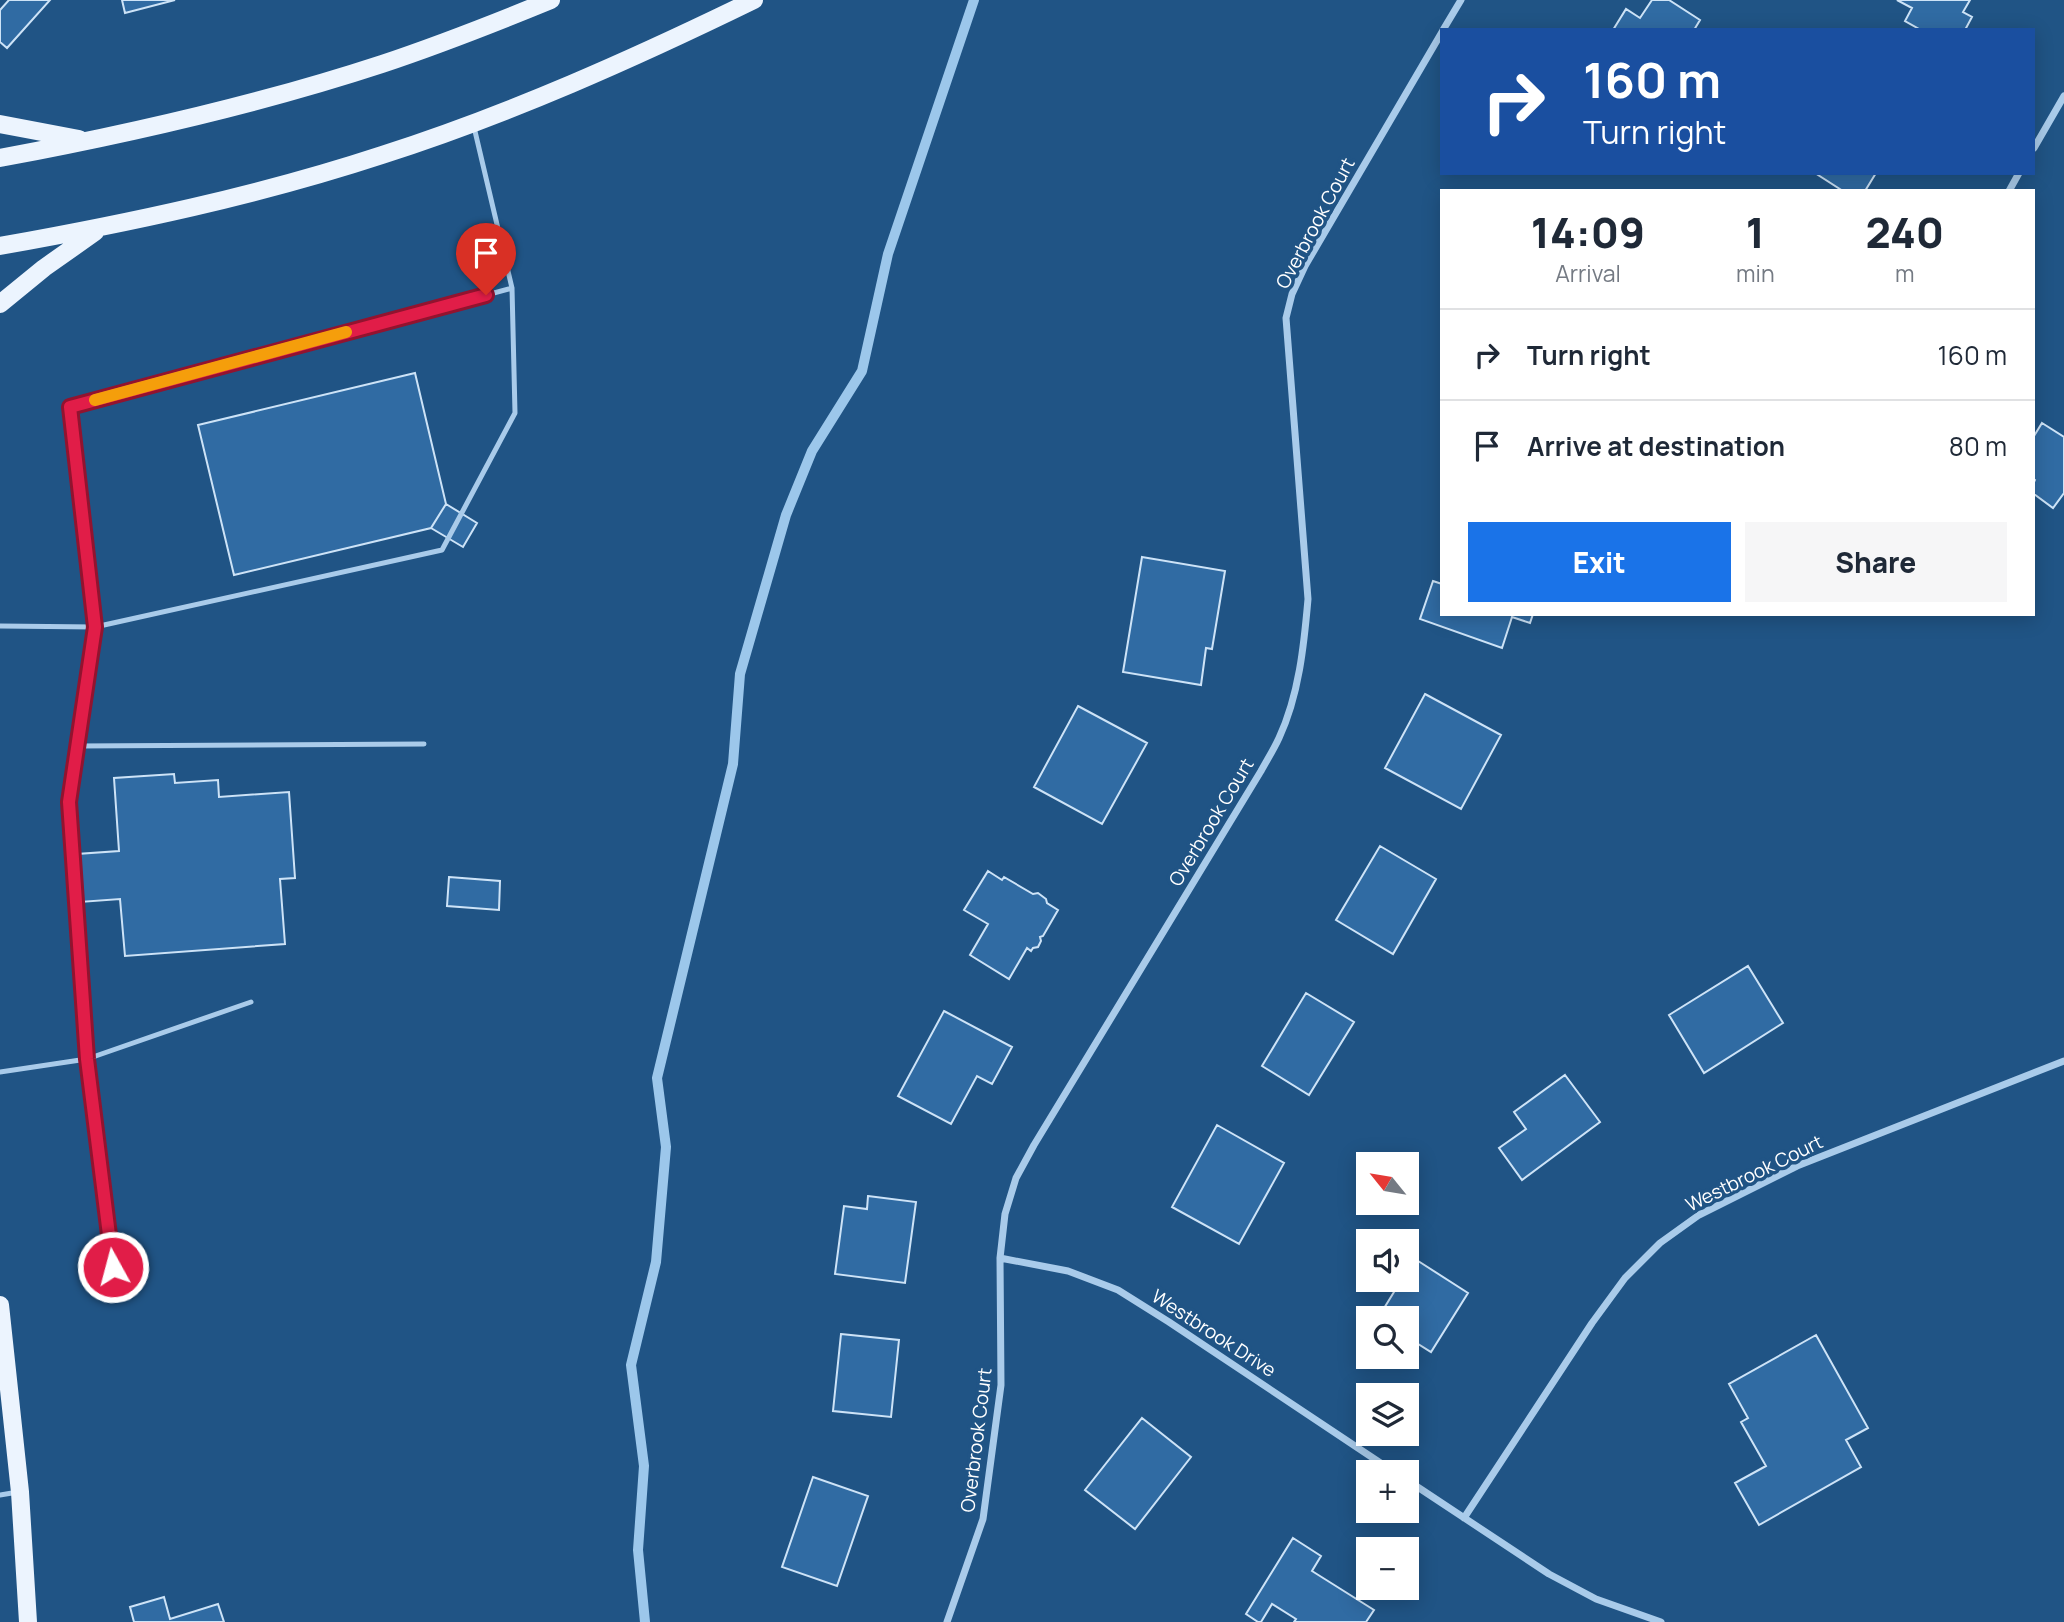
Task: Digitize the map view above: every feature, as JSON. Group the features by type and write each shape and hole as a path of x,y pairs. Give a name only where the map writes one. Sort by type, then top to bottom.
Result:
{"main road":[{"path":"0,158 89,141 286,94 478,30 551,0"},
{"path":"0,246 101,228 195,207 382,155 569,86 754,0"},
{"path":"0,124 89,141"},
{"path":"0,304 44,268 101,228"},
{"path":"0,1305 3,1358 20,1492 28,1622"}],"street":[{"name":"Overbrook Court","path":"1445,28 1461,0"},
{"name":"Overbrook Court","path":"947,1622 983,1519 1001,1385 1000,1258 1005,1214 1016,1178 1280,737 1291,705 1305,636 1308,599 1286,318 1292,294 1305,266 1440,36"},
{"path":"2035,146 2064,96"},
{"name":"Westbrook Court","path":"1464,1518 1591,1323 1625,1278 1660,1243 1699,1214 1797,1166 2064,1061"},
{"name":"Westbrook Drive","path":"1000,1258 1068,1270 1118,1290 1377,1460"},
{"path":"1419,1488 1549,1574 1596,1599 1661,1622"}],"lane":[{"path":"0,626 95,627 442,550 515,413 512,288 473,123"},
{"path":"113,1267 87,1059 69,802 95,627 70,407 512,288"},
{"path":"77,746 424,744"},
{"path":"0,1072 87,1059 251,1002"},
{"path":"0,1495 20,1492"}],"building":[{"path":"9,0 50,0 7,48 0,42 0,10"},
{"path":"122,0 175,0 125,13"},
{"path":"1652,0 1669,0 1700,20 1695,28 1614,28 1626,9 1640,18"},
{"path":"1897,0 1970,0 1963,12 1972,17 1966,28 1917,28 1905,21 1912,8"},
{"path":"1818,175 1875,175 1866,189 1840,189"},
{"path":"415,373 446,504 431,528 234,575 198,425"},
{"path":"2042,423 2064,437 2064,493 2053,508 2035,495 2035,434"},
{"path":"446,504 477,523 463,547 431,528"},
{"path":"1142,557 1225,571 1212,649 1206,648 1201,685 1123,672"},
{"path":"1433,581 1440,583 1440,616 1532,616 1530,623 1512,617 1502,648 1420,619"},
{"path":"1425,694 1501,735 1461,809 1385,768"},
{"path":"1078,706 1147,743 1102,824 1034,787"},
{"path":"174,774 175,783 218,780 219,797 289,792 295,878 280,879 285,944 125,956 120,899 80,902 77,854 119,851 114,778"},
{"path":"1380,846 1436,879 1393,954 1336,920"},
{"path":"988,871 1033,894 1038,893 1058,910 1040,937 1038,947 1031,951 1027,948 1009,979 970,955 988,924 964,910"},
{"path":"449,877 500,881 499,910 447,906"},
{"path":"1748,966 1783,1023 1704,1073 1669,1015"},
{"path":"1306,993 1354,1022 1309,1095 1262,1066"},
{"path":"944,1011 1012,1047 992,1084 977,1076 951,1124 898,1096"},
{"path":"1565,1075 1600,1122 1522,1180 1499,1148 1526,1129 1514,1112"},
{"path":"1217,1125 1284,1163 1239,1244 1172,1207"},
{"path":"868,1196 916,1202 905,1283 835,1274 844,1206 867,1209"},
{"path":"1419,1262 1468,1293 1431,1352 1419,1344 1419,1306 1385,1306 1394,1292 1419,1292"},
{"path":"841,1334 899,1340 891,1417 833,1411"},
{"path":"1816,1335 1868,1428 1846,1440 1861,1467 1759,1525 1735,1483 1766,1466 1741,1422 1748,1418 1729,1384"},
{"path":"1142,1418 1191,1457 1135,1529 1085,1490"},
{"path":"813,1477 868,1496 837,1586 782,1567"},
{"path":"1293,1538 1321,1556 1312,1571 1374,1610 1366,1622 1294,1622 1296,1619 1272,1604 1261,1622 1246,1614"},
{"path":"164,1597 170,1619 218,1604 224,1622 134,1622 130,1607"}],"waterway":[{"path":"645,1622 638,1550 644,1466 631,1365 656,1262 666,1147 657,1078 733,764 740,674 786,515 812,451 862,371 888,254 974,0"}],"slow traffic":[{"path":"95,400 346,332"}],"route":[{"path":"113,1267 87,1059 69,802 95,627 70,407 486,295"}]}
